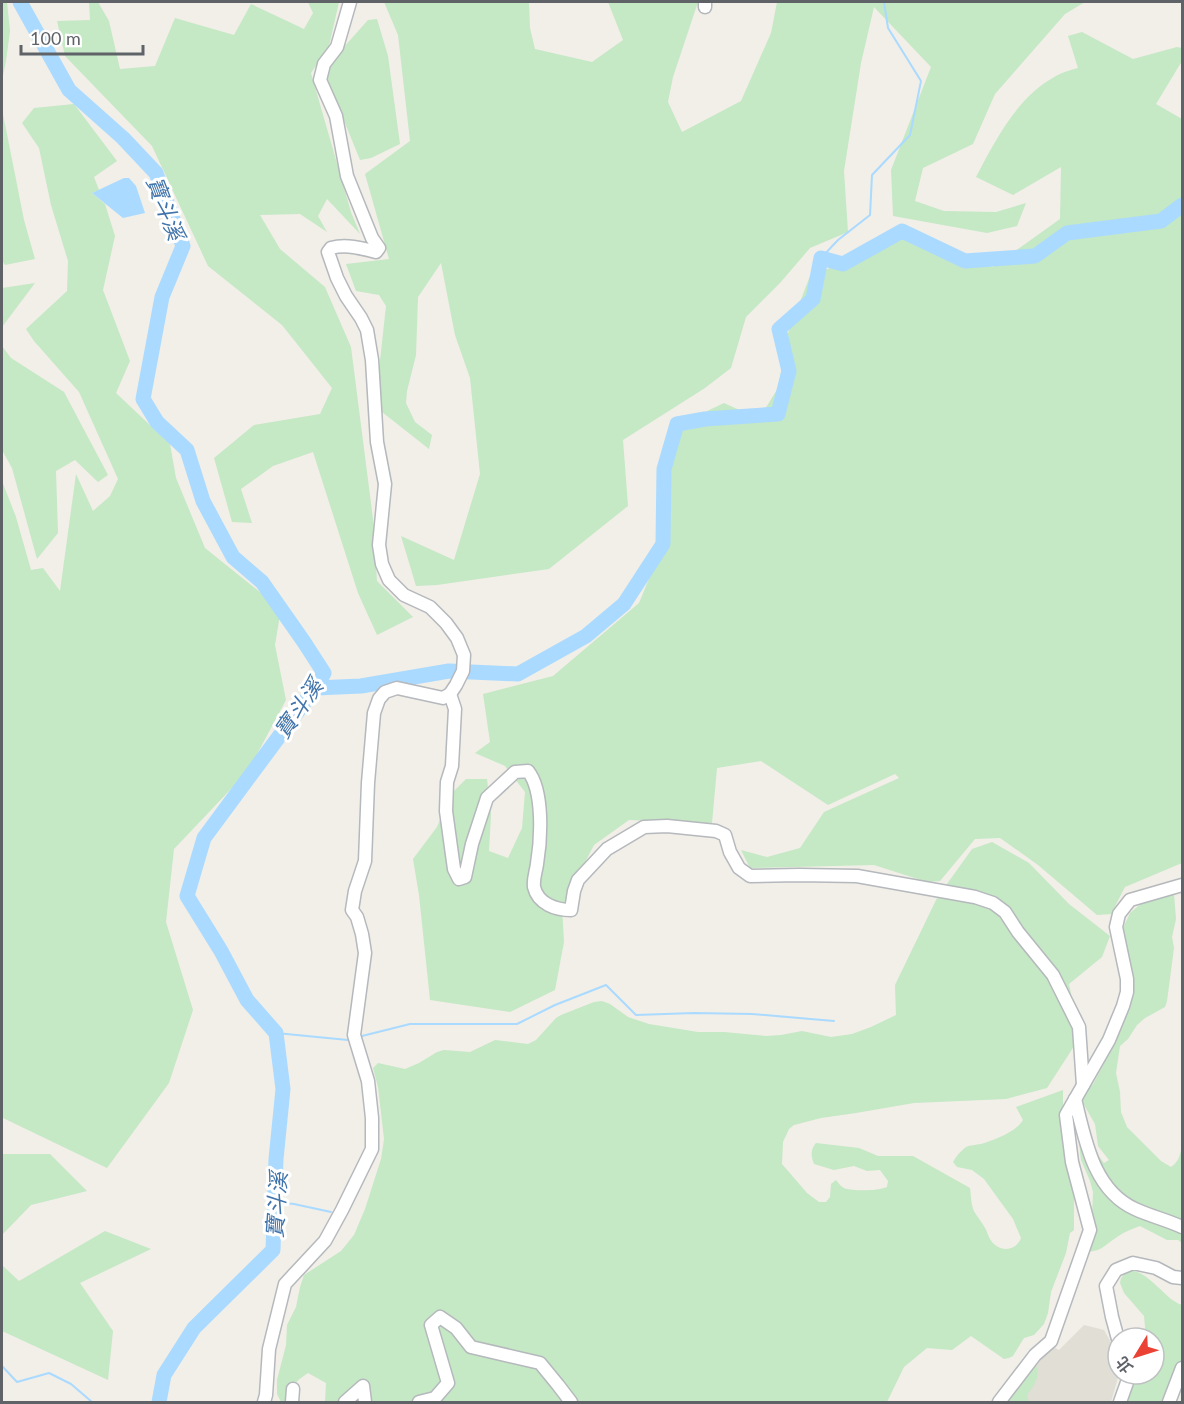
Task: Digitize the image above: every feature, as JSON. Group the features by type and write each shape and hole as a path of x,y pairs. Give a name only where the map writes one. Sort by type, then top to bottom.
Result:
{"street":[{"path":"264,1402 269,1349 285,1284 325,1241 372,1149 372,1118 368,1081 354,1035 365,953 357,917 352,910 355,891 365,861 374,713 379,699 385,692 396,688 442,698 450,694 463,671 464,655 457,638 446,623 430,607 404,595 389,580 382,564 379,545 385,484 377,442 375,391 367,330 337,278 328,252 331,248 339,246 376,252 379,249 372,238 347,176 336,116 320,80 324,64 337,48 350,2"},
{"path":"450,694 455,709 452,766 447,782 446,811 454,869 459,879 465,877 472,844 487,798 515,772 528,771 537,791 540,818 537,864 533,879 535,891 542,900 562,910 571,910 573,891 578,880 607,849 644,826 716,831 725,835 730,852 739,868 750,876 856,876 975,897 993,903 1005,912 1053,975 1080,1027 1083,1085"},
{"path":"999,1402 1035,1354 1051,1341 1090,1230 1072,1162 1066,1115 1108,1040 1127,992 1127,979 1116,927 1119,914 1130,900 1182,885"},
{"path":"1075,1099 1087,1148 1102,1181 1117,1197 1133,1208 1182,1227"},
{"path":"1114,1326 1106,1286 1116,1270 1133,1263 1156,1268 1182,1278"},
{"path":"419,1402 435,1398 448,1383 431,1325 440,1317 456,1328 471,1347 540,1363 570,1402"},
{"path":"1169,1402 1182,1368"},
{"path":"345,1402 363,1386 365,1402"},
{"path":"1120,1402 1126,1386"},
{"path":"292,1402 293,1389"}],"shaded area":[{"path":"1084,1325 1104,1330 1106,1334 1106,1386 1116,1386 1111,1402 1020,1402 1030,1368 1052,1346 1059,1350"}],"green space":[{"path":"2,2 7,2 10,31 2,80"},
{"path":"89,2 98,2 109,21 120,69 155,66 175,18 234,35 251,4 304,29 313,13 308,2 339,2 329,46 311,73 351,212 360,234 327,199 318,216 327,232 300,214 260,215 280,249 325,287 351,347 373,519 377,581 413,617 377,635 358,593 313,452 273,466 241,489 252,523 232,522 214,458 254,425 320,414 332,388 282,325 208,266 152,146 65,56 57,21 90,20"},
{"path":"384,2 529,2 530,28 535,49 592,62 623,40 608,2 698,2 673,77 668,102 682,132 741,101 771,33 777,2 1085,2 1065,14 995,94 973,144 923,168 915,201 944,211 996,212 1026,203 1017,226 987,233 893,216 891,170 931,67 874,7 861,63 844,171 848,232 810,248 780,283 746,317 731,368 705,388 623,440 628,506 549,569 416,586 401,536 454,560 480,474 470,378 455,335 441,263 418,297 416,355 406,403 415,422 432,435 429,449 382,412 378,379 386,306 379,295 356,291 346,264 389,259 365,174 410,141 398,35"},
{"path":"377,19 388,56 400,144 371,158 360,160 328,81 327,66 368,20"},
{"path":"1082,32 1133,59 1177,47 1182,48 1182,61 1156,104 1182,119 1182,863 1125,887 1111,914 1097,915 1038,865 1000,838 975,839 940,881 927,882 874,865 750,868 741,850 767,857 800,848 824,812 899,778 895,774 828,805 761,761 717,768 712,823 629,820 594,845 562,907 564,942 555,990 510,1012 430,1000 413,859 437,827 450,795 466,779 487,779 491,815 489,851 508,858 522,828 525,792 505,766 475,753 490,742 483,694 553,676 639,603 662,547 665,488 674,427 724,403 759,419 778,388 788,333 810,276 842,263 889,234 993,267 1060,219 1061,167 1013,195 976,177 1009,120 1030,95 1056,76 1078,68 1068,36"},
{"path":"74,104 117,161 94,177 99,190 92,193 105,204 115,236 103,290 130,361 116,393 170,444 176,478 205,548 281,609 275,645 286,700 248,771 174,849 166,922 193,1010 169,1083 107,1168 2,1119 2,481 16,517 31,570 43,568 60,591 76,474 93,511 110,496 118,479 79,392 26,329 67,291 68,261 51,205 39,148 22,123 34,108"},
{"path":"2,109 24,220 35,259 5,265 2,261"},
{"path":"35,283 2,327 2,288"},
{"path":"2,346 11,358 64,392 108,475 98,482 75,460 56,471 58,533 37,559 12,468 2,450"},
{"path":"992,842 1029,863 1069,904 1110,936 1102,957 1069,984 1080,1037 1047,1088 1006,1099 914,1103 821,1118 794,1125 789,1129 783,1142 782,1164 807,1193 819,1202 826,1202 830,1197 831,1184 836,1180 841,1186 851,1190 887,1187 888,1181 880,1170 867,1171 854,1166 834,1170 814,1164 812,1153 816,1143 859,1148 878,1156 913,1156 970,1188 973,1209 991,1241 998,1247 1010,1248 1017,1245 1021,1238 1013,1219 984,1179 972,1170 957,1167 953,1162 966,1147 1004,1135 1020,1124 1023,1120 1016,1107 1063,1090 1063,1124 1074,1189 1074,1230 1070,1233 1066,1253 1051,1292 1044,1324 1034,1335 1024,1338 1013,1356 1004,1359 971,1336 952,1350 927,1348 904,1367 887,1402 325,1402 326,1383 308,1373 295,1385 291,1402 281,1402 277,1394 277,1380 286,1345 287,1325 296,1307 304,1275 341,1251 354,1235 381,1159 384,1139 378,1087 373,1068 378,1063 405,1069 444,1050 470,1052 495,1040 528,1044 536,1040 561,1015 602,1001 628,1017 649,1024 698,1032 766,1036 802,1031 831,1037 852,1034 896,1015 895,985 937,898 972,849"},
{"path":"1169,893 1174,894 1176,919 1172,937 1174,948 1167,1001 1165,1007 1137,1025 1128,1039 1120,1046 1116,1073 1121,1112 1127,1127 1161,1161 1171,1167 1179,1157 1182,1144 1182,1243 1178,1240 1167,1240 1140,1226 1122,1234 1099,1249 1085,1252 1092,1216 1093,1192 1081,1160 1078,1134 1104,1163 1109,1160 1098,1146 1095,1124 1082,1097 1093,1084 1107,1058 1119,1031 1129,998 1133,994 1134,983 1123,928 1130,913 1143,902"},
{"path":"2,1154 50,1154 87,1191 31,1205 2,1235"},
{"path":"105,1231 151,1249 80,1283 113,1331 108,1380 2,1331 2,1265 19,1281"},
{"path":"1128,1270 1143,1275 1175,1302 1182,1305 1182,1379 1171,1402 1127,1402 1132,1386 1166,1386 1166,1326 1145,1326 1144,1316 1124,1293 1120,1283"},
{"path":"1042,1353 1036,1365 1038,1373 1036,1381 1027,1395 1029,1402 1004,1402"}],"water":[{"path":"124,178 129,178 136,186 145,213 123,218 92,193"}],"waterway":[{"name":"寶斗溪","path":"20,2 69,90 123,138 156,173 183,246 162,297 143,399 157,422 187,450 203,501 233,557 262,582 324,673 316,688 204,838 187,896 221,951 247,1000 276,1033 283,1089 276,1159 273,1250 194,1328 164,1375 159,1402"},
{"path":"821,258 838,240 870,215 872,175 910,135 921,81 888,28 884,2"},
{"path":"316,688 361,686 449,671 518,674 586,636 624,604 663,544 664,469 677,424 705,419 778,414 789,371 779,329 813,299 821,258 843,264 902,231 965,261 1035,256 1067,233 1161,221 1182,205"},
{"path":"362,1036 410,1024 517,1024 555,1005 606,985 636,1015 752,1014 834,1021"},
{"path":"276,1033 348,1040"},
{"path":"274,1202 331,1212"},
{"path":"2,1366 17,1382 49,1373 71,1384 92,1402"}]}
